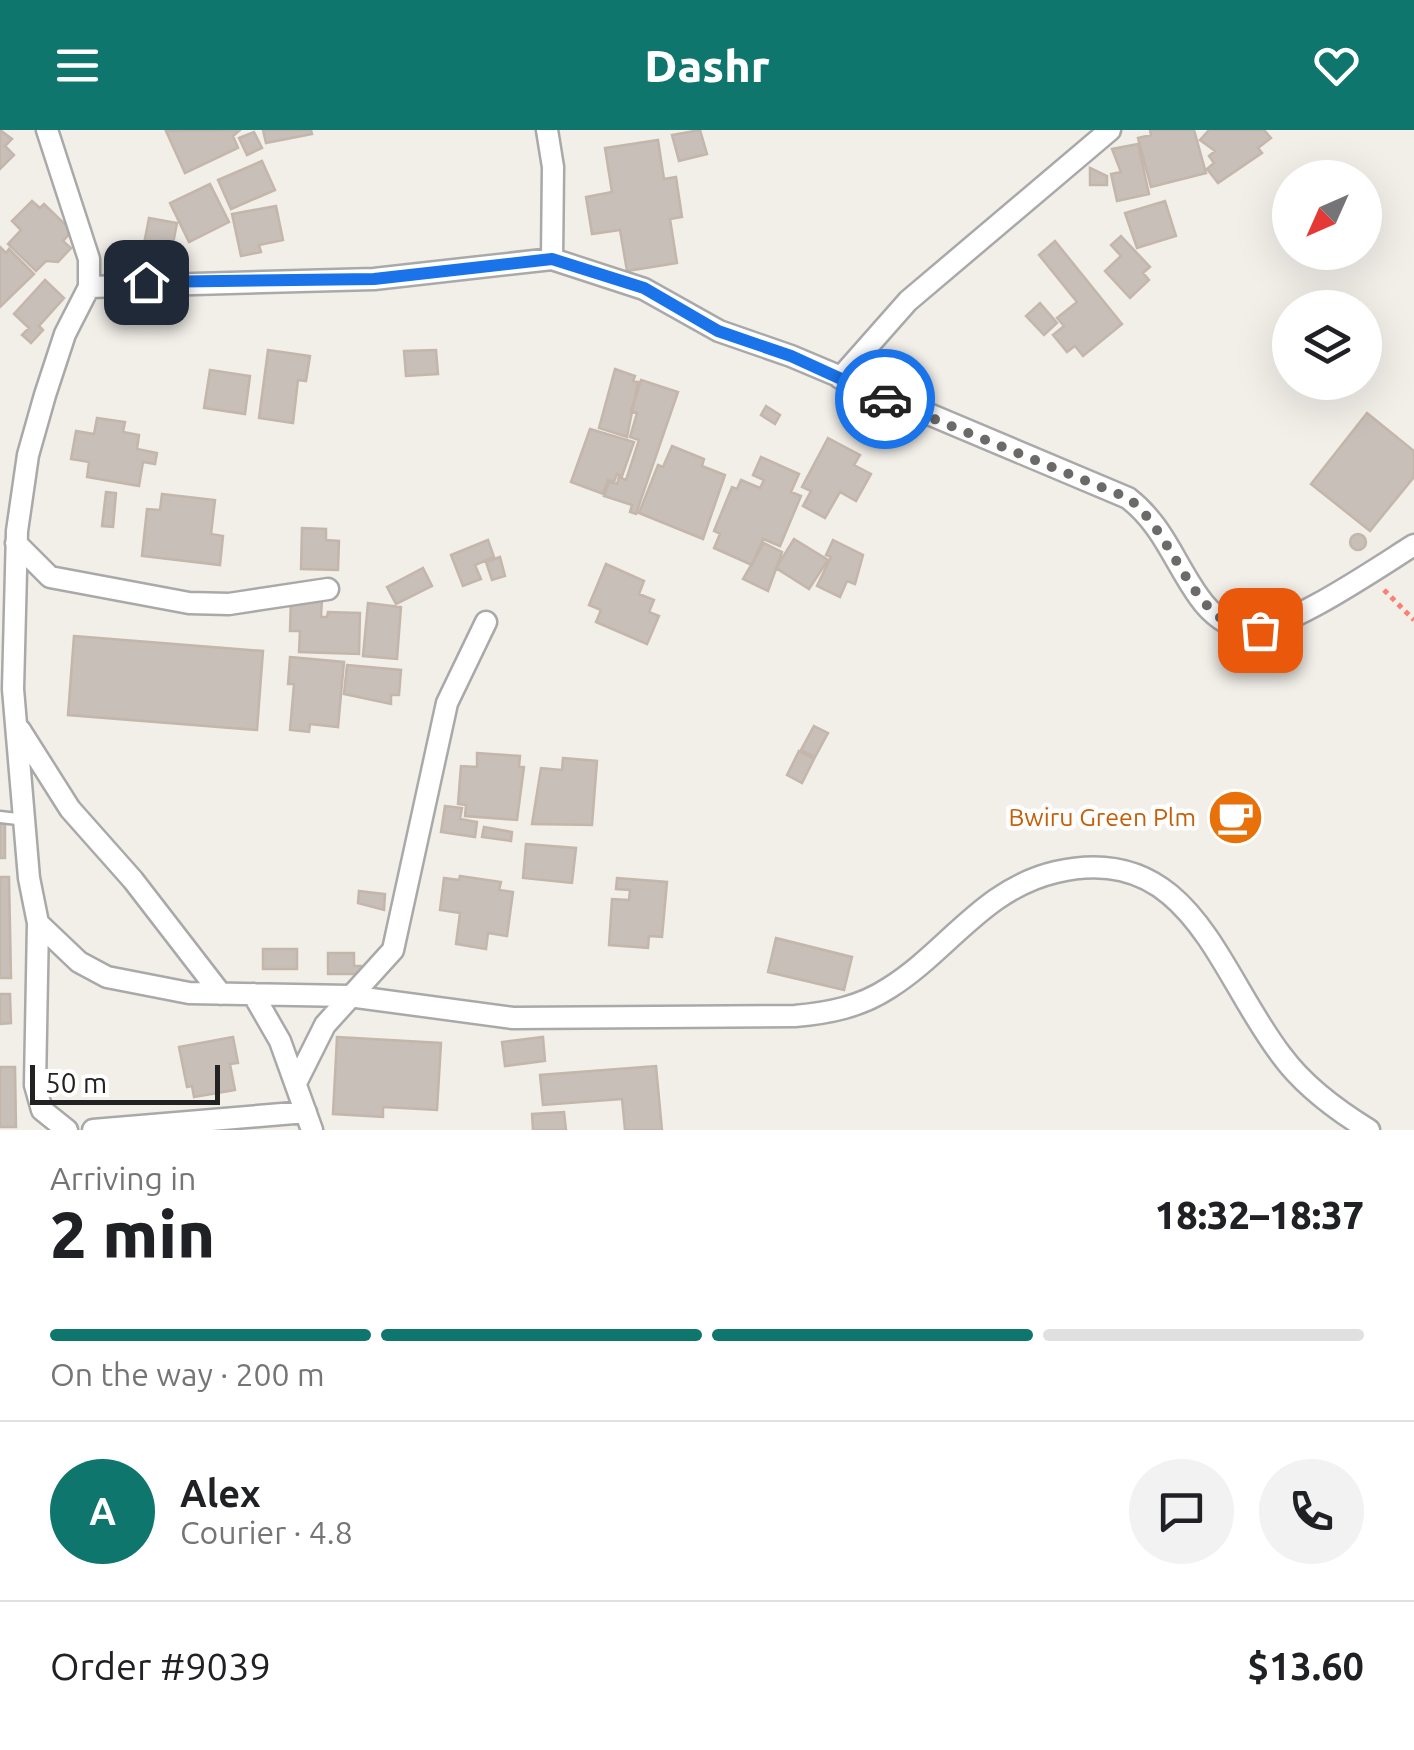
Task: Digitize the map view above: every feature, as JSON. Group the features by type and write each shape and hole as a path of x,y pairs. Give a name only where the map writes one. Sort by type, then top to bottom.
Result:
{"street":[{"path":"47,130 89,259 89,287 64,334 28,455 11,534 12,613 16,724 30,878 38,923 35,1085 42,1110 67,1130"},
{"path":"547,130 553,166 552,259"},
{"path":"840,378 908,302 1110,130"},
{"path":"89,287 374,279 552,259 644,288 718,331 1128,498 1150,515 1199,597 1231,626 1260,630 1316,605 1414,545"},
{"path":"11,534 50,576 190,603 229,604 328,590"},
{"path":"296,1083 313,1042 349,996 382,968 399,934 447,703 486,622"},
{"path":"16,724 70,809 133,880 221,994"},
{"path":"38,923 80,962 107,978 173,991 349,996 513,1018 692,1019 834,1012 889,988 995,897 1047,874 1074,868 1124,868 1154,882 1180,902 1205,930 1285,1061 1345,1115 1369,1130"},
{"path":"93,1130 309,1121 280,1041 253,994"}],"lane":[{"path":"0,817 27,820"}],"path":[{"path":"1368,573 1414,620"}],"building":[{"path":"0,130 12,139 5,146 14,155 0,169"},
{"path":"240,130 233,136 238,148 185,173 166,131"},
{"path":"263,130 311,130 312,134 266,143"},
{"path":"700,130 707,154 679,161 672,135"},
{"path":"1150,130 1194,130 1206,173 1151,187 1138,138 1151,135"},
{"path":"1209,130 1264,130 1271,138 1258,148 1262,153 1218,183 1207,169 1214,163 1209,156 1215,151 1200,140"},
{"path":"254,132 262,148 247,155 239,138"},
{"path":"658,140 664,179 676,177 682,217 670,219 677,263 627,271 620,230 592,234 586,197 612,192 605,148"},
{"path":"1138,144 1149,194 1117,201 1111,174 1121,172 1112,149"},
{"path":"262,161 275,190 231,209 218,180"},
{"path":"1090,168 1107,176 1107,185 1090,185"},
{"path":"210,184 229,222 189,242 170,203"},
{"path":"32,201 40,208 44,204 72,231 63,241 71,248 58,262 46,261 36,271 8,244 21,230 12,221"},
{"path":"1165,201 1176,236 1137,248 1125,213"},
{"path":"276,206 283,240 259,245 261,252 241,256 232,214"},
{"path":"149,218 177,223 171,254 143,249"},
{"path":"1121,236 1150,267 1143,273 1149,280 1130,298 1105,271 1121,256 1111,245"},
{"path":"1055,241 1122,324 1083,356 1075,346 1067,352 1053,335 1064,326 1057,318 1077,302 1039,255"},
{"path":"0,247 6,253 9,249 34,274 0,307"},
{"path":"45,280 64,298 39,326 43,330 31,343 22,335 29,328 14,314"},
{"path":"1040,303 1057,323 1044,335 1026,316"},
{"path":"268,350 310,356 306,381 298,380 293,423 259,418"},
{"path":"436,350 438,374 406,376 404,351"},
{"path":"615,369 635,376 633,381 638,382 627,437 599,428"},
{"path":"210,370 250,376 245,414 204,408"},
{"path":"641,380 678,392 636,514 630,512 632,505 604,496 609,482 617,484 619,477 626,480 639,440 630,437 637,413 631,411"},
{"path":"766,406 780,415 775,424 761,415"},
{"path":"1367,413 1414,451 1414,477 1370,531 1311,484"},
{"path":"97,418 125,422 123,432 139,435 137,449 157,453 155,464 143,462 139,486 87,477 89,462 71,459 76,431 94,434"},
{"path":"590,429 634,442 622,476 617,474 614,482 608,480 603,494 571,482"},
{"path":"828,438 860,455 854,465 871,474 856,501 840,492 825,518 803,506 811,491 802,487"},
{"path":"672,446 704,459 702,466 725,475 703,539 639,513 658,465 663,467"},
{"path":"761,457 799,474 791,492 801,496 780,546 763,539 752,565 714,548 720,534 714,531 732,487 737,489 741,480 760,488 764,480 753,475"},
{"path":"106,492 116,493 113,527 102,526"},
{"path":"162,494 215,500 211,534 223,536 220,565 142,556 147,509 160,510"},
{"path":"302,528 326,529 326,540 339,541 338,570 301,569"},
{"path":"1358,534 1366,542 1358,550 1350,542"},
{"path":"794,539 828,560 809,589 776,568"},
{"path":"488,540 494,557 475,565 481,579 463,586 451,555"},
{"path":"833,540 863,555 855,584 847,581 840,597 817,586 831,557 826,555"},
{"path":"764,543 782,552 768,591 743,579"},
{"path":"500,557 505,576 492,580 486,562"},
{"path":"606,564 644,581 639,594 654,600 649,612 659,616 647,644 596,622 601,610 589,605"},
{"path":"423,568 432,586 396,604 387,587"},
{"path":"291,598 322,599 321,617 327,617 328,612 360,613 359,654 299,652 300,631 290,631"},
{"path":"368,603 401,607 397,659 363,656"},
{"path":"74,636 263,651 257,730 68,715"},
{"path":"290,657 344,662 338,727 310,724 309,732 290,730 294,684 288,684"},
{"path":"347,665 401,670 399,695 391,695 391,704 344,694"},
{"path":"814,726 828,733 815,757 801,750"},
{"path":"799,751 814,759 802,783 787,775"},
{"path":"477,753 520,756 519,767 524,767 517,820 465,816 466,805 458,804 461,766 477,767"},
{"path":"563,758 597,761 592,825 532,824 541,768 562,770"},
{"path":"445,806 462,808 460,819 477,822 475,837 441,832"},
{"path":"0,823 5,823 5,858 0,858"},
{"path":"484,827 512,832 511,841 482,837"},
{"path":"526,844 576,848 572,883 523,878"},
{"path":"460,876 501,882 499,890 513,892 507,936 488,933 486,949 456,944 460,913 440,910 444,878 459,880"},
{"path":"0,877 9,877 11,978 0,978"},
{"path":"617,878 667,882 662,937 649,936 648,948 609,945 612,899 629,900 630,890 616,889"},
{"path":"359,891 385,894 384,910 358,903"},
{"path":"776,938 852,957 844,990 768,972"},
{"path":"263,949 297,949 297,969 263,969"},
{"path":"328,953 354,953 354,966 361,966 361,974 328,974"},
{"path":"0,994 10,994 11,1023 0,1024"},
{"path":"233,1037 238,1063 230,1064 235,1090 194,1097 192,1086 187,1087 179,1047"},
{"path":"337,1037 441,1043 437,1110 383,1107 383,1117 333,1114"},
{"path":"543,1037 545,1061 505,1066 502,1042"},
{"path":"656,1066 662,1130 625,1130 622,1099 543,1105 540,1075"},
{"path":"0,1067 15,1067 16,1127 0,1127"},
{"path":"564,1112 566,1130 533,1130 532,1114"}],"way so far":[{"path":"885,399 1092,480 1128,498 1150,515 1213,614 1231,626 1260,630"}],"place":[{"name":"Bwiru Green Plm","path":"1235,817"}],"route":[{"path":"146,282 374,279 517,266 552,259 644,288 718,331 791,356 885,399"}]}
